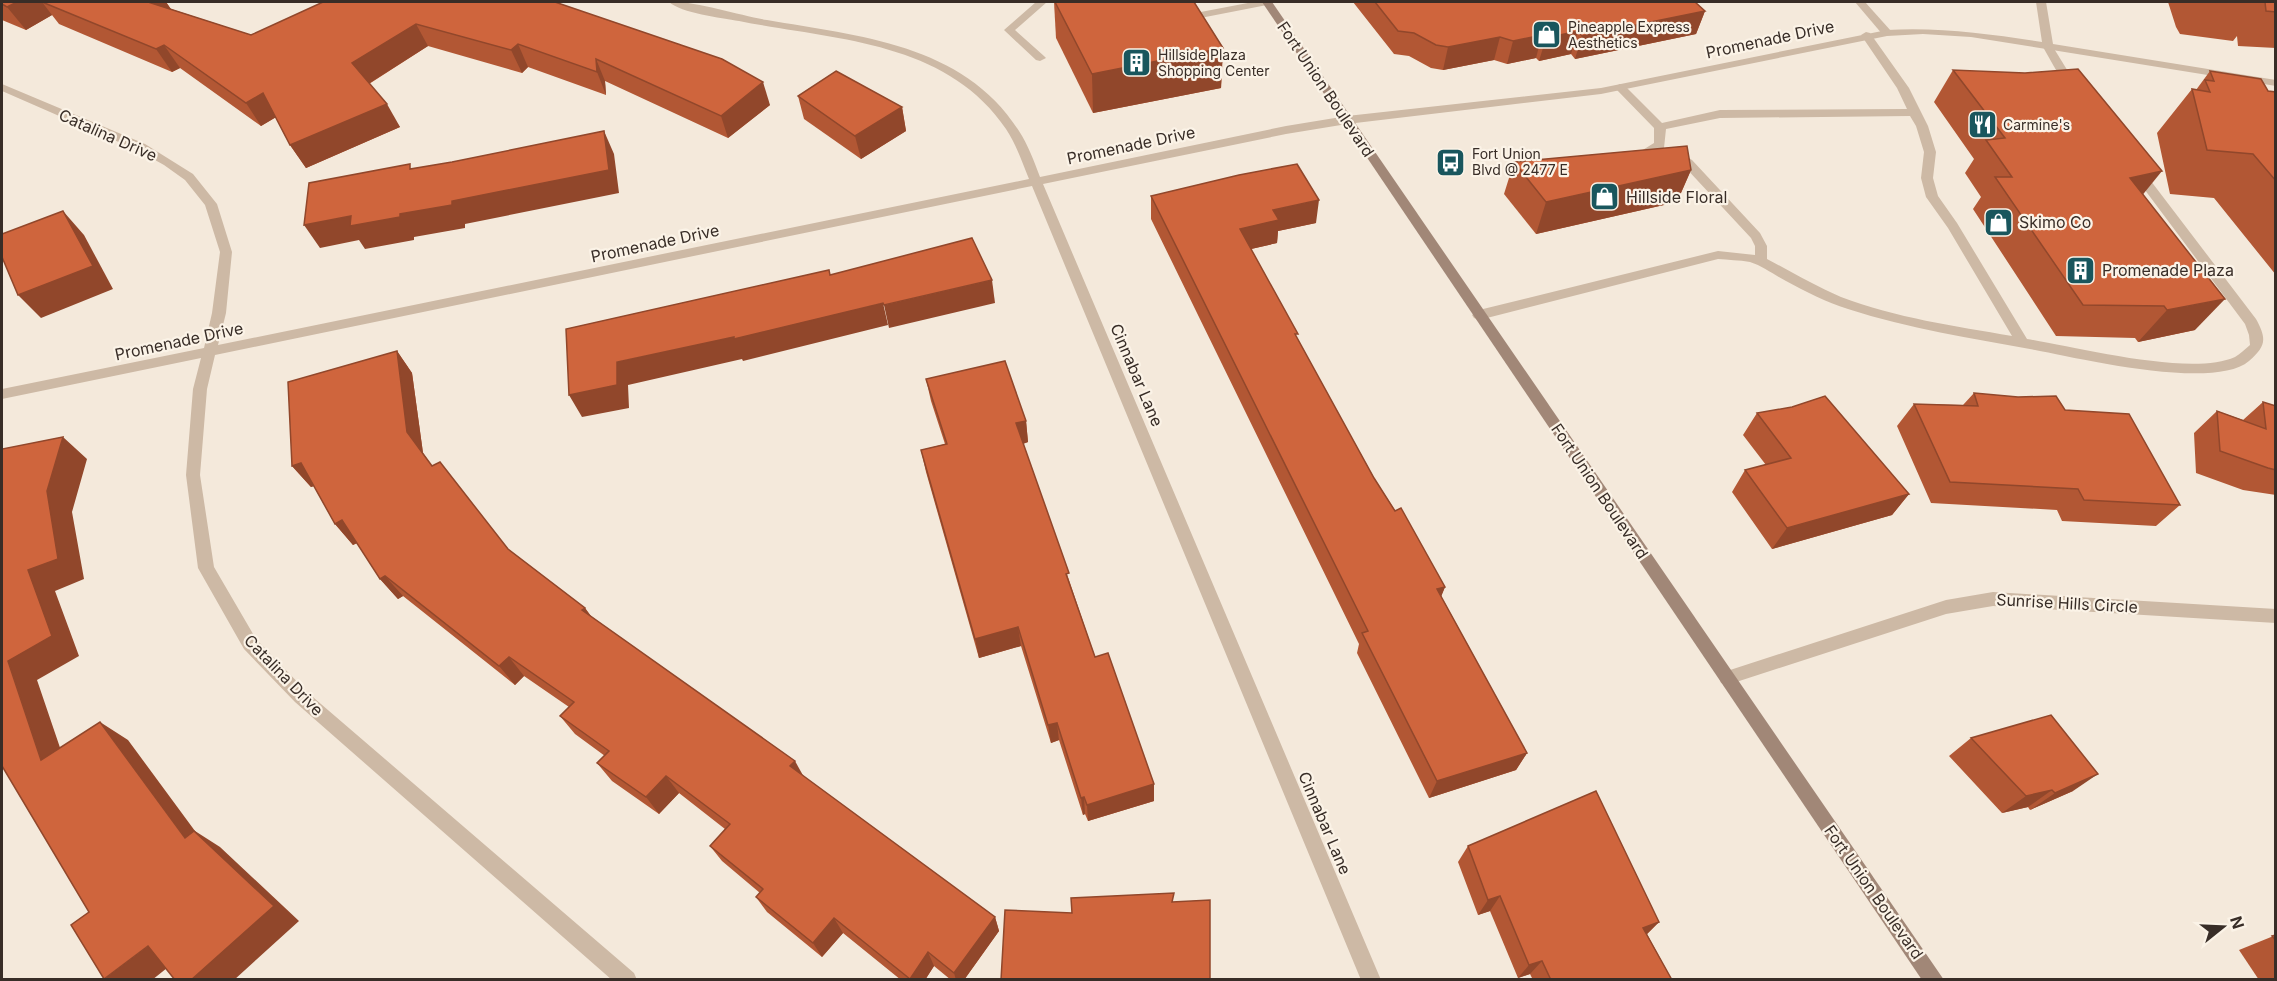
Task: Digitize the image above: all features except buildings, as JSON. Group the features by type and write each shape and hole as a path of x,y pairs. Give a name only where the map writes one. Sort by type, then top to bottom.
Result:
{"main road":[{"name":"Fort Union Boulevard","path":"1267,2 1934,980"}],"street":[{"name":"Cinnabar Lane","path":"674,2 720,15 857,37 921,55 964,79 992,105 1012,130 1036,181 1371,980"},
{"path":"1040,58 1009,30 1042,2"},
{"path":"1175,20 1267,2"},
{"path":"1860,2 1887,33"},
{"path":"2041,2 2048,47 2066,80 2080,97"},
{"name":"Promenade Drive","path":"2,394 1286,130 1347,120 1620,87 1887,33 1923,31 1971,34 2276,83"},
{"path":"1866,36 1903,88 1922,126 1930,152 1927,178 1932,197 1953,226 2023,343"},
{"name":"Catalina Drive","path":"2,87 141,147 189,177 211,204 226,252 219,313 200,389 193,475 206,568 250,644 301,697 627,980"},
{"path":"1620,87 1660,127 1660,145"},
{"path":"1660,127 1720,114 1914,112"},
{"path":"1622,159 1640,156 1660,145"},
{"path":"1660,145 1688,163 1756,236 1761,246 1761,260"},
{"path":"1479,315 1718,255 1742,255 1761,260 1801,284 1854,306 1899,319 2088,357 2151,367 2192,368 2223,365 2243,359 2255,349 2257,338 2251,322 2127,157"},
{"name":"Sunrise Hills Circle","path":"1727,678 1946,607 1993,599 2276,615"}],"place":[{"name":"Pineapple Express Aesthetics","path":"1547,35"},
{"name":"Hillside Plaza Shopping Center","path":"1137,63"},
{"name":"Carmine's","path":"1982,125"},
{"name":"Fort Union Blvd @ 2477 E","path":"1451,162"},
{"name":"Hillside Floral","path":"1605,197"},
{"name":"Skimo Co","path":"1998,222"},
{"name":"Promenade Plaza","path":"2081,270"}]}
